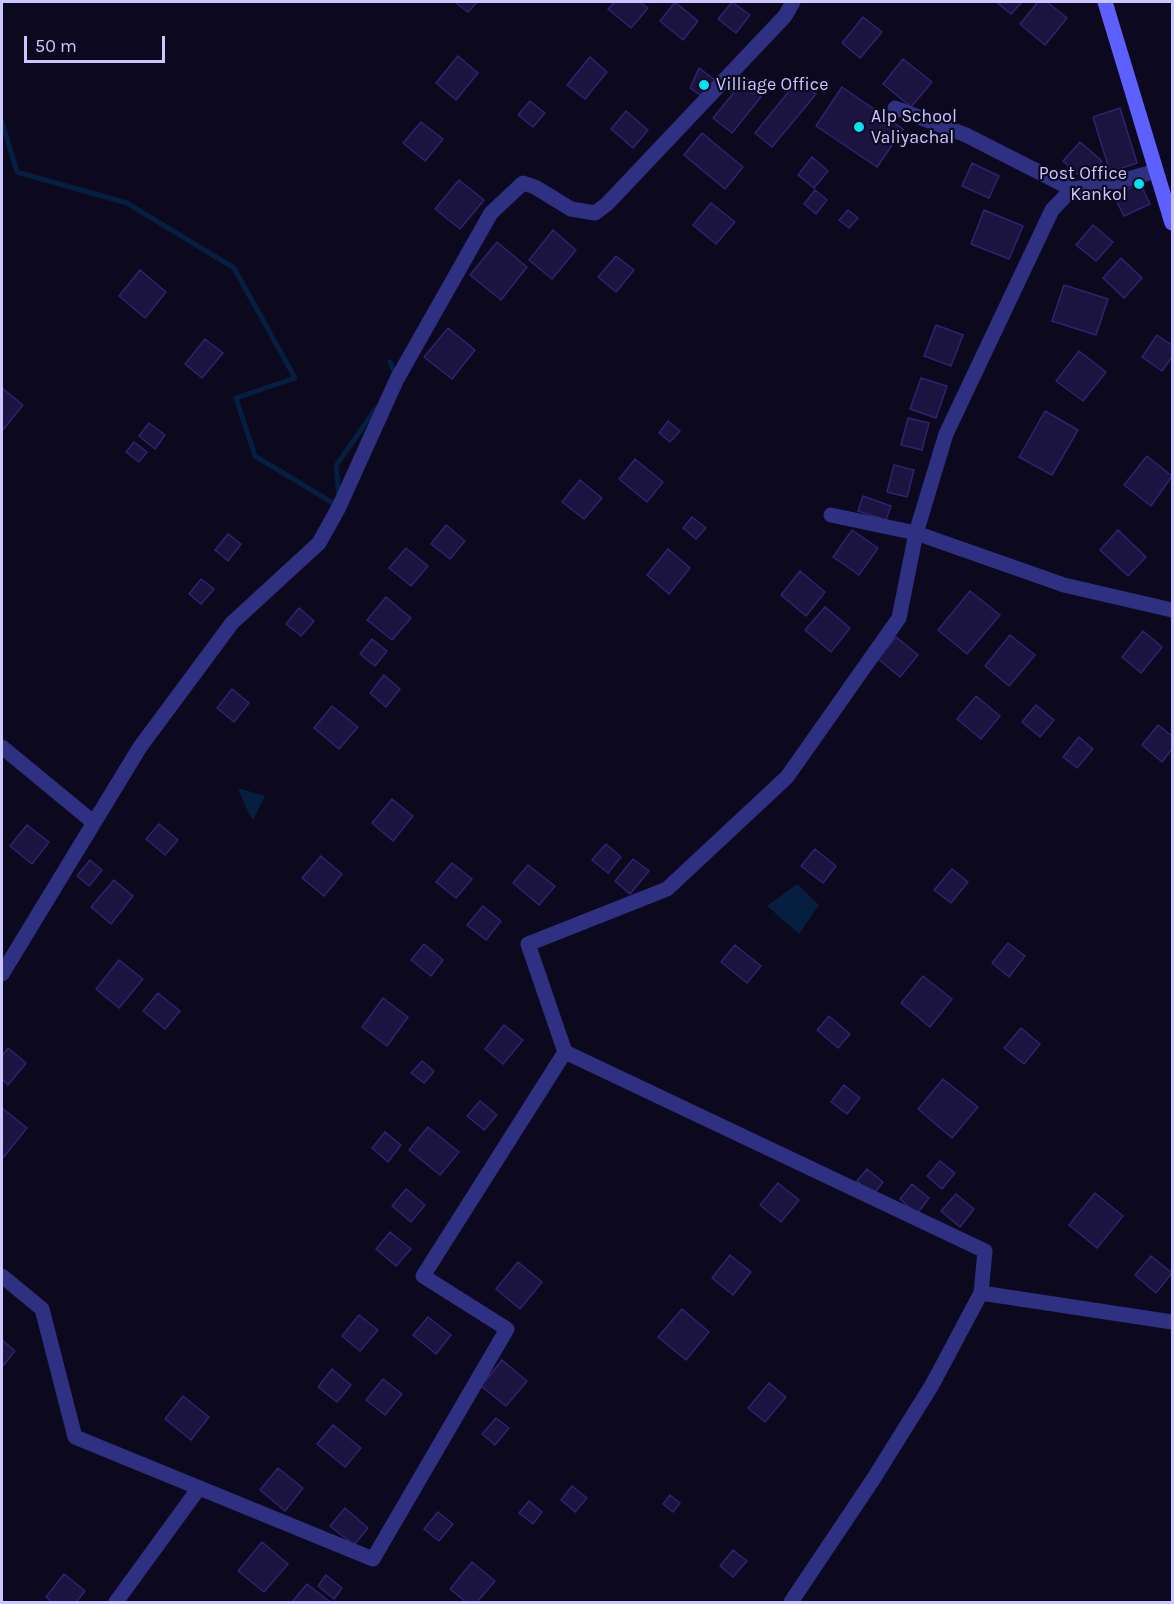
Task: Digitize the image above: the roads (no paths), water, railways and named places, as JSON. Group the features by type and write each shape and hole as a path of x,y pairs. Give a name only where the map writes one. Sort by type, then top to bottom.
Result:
{"main road":[{"path":"1105,2 1173,223"}],"street":[{"path":"2,974 140,747 232,623 319,543 339,507 397,379 491,213 523,183 535,187 571,209 595,213 607,204 785,16 793,2"},
{"path":"895,108 966,135 1072,189 1112,184 1156,171"},
{"path":"791,1602 932,1385 981,1293 985,1251 565,1052 528,944 667,889 787,777 899,618 916,533 946,434 978,362 1052,210 1072,189"},
{"path":"831,514 916,533 1064,585 1173,610"},
{"path":"2,747 93,822"},
{"path":"2,1276 42,1309 75,1437 373,1559 507,1329 423,1276 565,1052"},
{"path":"981,1293 1173,1322"},
{"path":"116,1602 199,1488"}],"water":[{"path":"238,788 265,796 253,820 247,810"},
{"path":"797,884 819,905 799,934 767,906"}],"waterway":[{"path":"2,122 17,172 127,203 234,268 295,378 236,398 255,456 338,506"},
{"path":"390,362 396,375"},
{"path":"339,496 336,466 377,407"}],"place":[{"name":"Villiage Office","path":"704,85"},
{"name":"Alp School Valiyachal","path":"859,127"},
{"name":"Post Office Kankol","path":"1139,184"}]}
